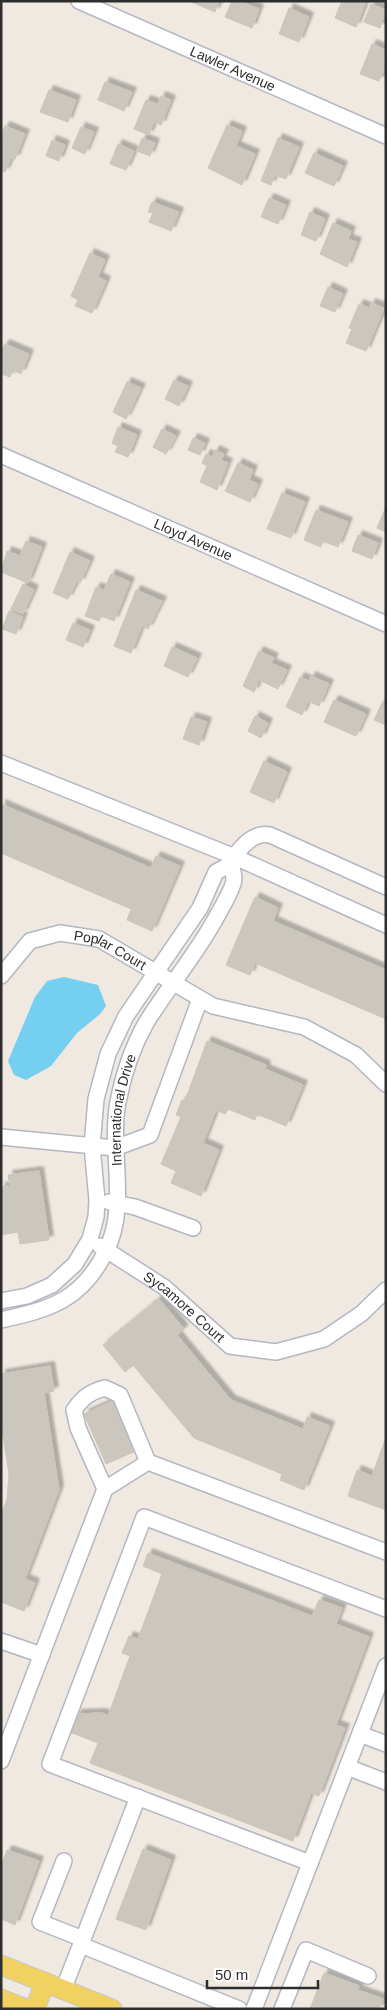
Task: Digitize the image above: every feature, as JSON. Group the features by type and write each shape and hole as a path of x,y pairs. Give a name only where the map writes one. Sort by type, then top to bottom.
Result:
{"main road":[{"path":"1,1965 112,2009"},
{"path":"35,2009 45,1982"}],"street":[{"name":"Lawler Avenue","path":"79,1 386,136"},
{"name":"Lloyd Avenue","path":"1,455 386,624"},
{"path":"1,764 386,925"},
{"name":"International Drive","path":"1,1301 26,1296 52,1285 75,1264 90,1239 96,1217 97,1200 92,1146 96,1099 108,1054 126,1016 200,908 216,872 233,860 254,836 260,833 270,835 386,887"},
{"name":"International Drive","path":"1,1320 42,1311 67,1300 91,1274 106,1250 117,1215 115,1148 118,1102 130,1061 145,1025 216,917 234,880 233,860"},
{"name":"Poplar Court","path":"1,976 30,941 60,933 99,939 174,982"},
{"path":"174,982 213,1006 304,1027 356,1055 386,1084"},
{"path":"1,1137 115,1148 150,1135 200,999"},
{"path":"97,1200 135,1207 193,1228"},
{"name":"Sycamore Court","path":"90,1239 164,1286 230,1346 276,1352 324,1339 361,1314 386,1290"},
{"path":"105,1489 78,1428 74,1410 82,1398 105,1388 120,1395 148,1462 386,1552"},
{"path":"1,1761 105,1489 148,1462"},
{"path":"310,1863 50,1764 144,1516 386,1609"},
{"path":"1,1641 42,1655"},
{"path":"254,2009 384,1674"},
{"path":"360,1734 386,1744"},
{"path":"347,1767 386,1782"},
{"path":"63,1990 138,1797"},
{"path":"64,1861 40,1922 82,1942 239,2009"},
{"path":"282,2009 306,1950 368,1976"}],"water":[{"path":"64,977 98,985 106,1006 100,1014 77,1033 51,1066 26,1080 14,1075 8,1061 35,997 47,981"}],"building":[{"path":"189,1 219,1 215,12"},
{"path":"232,1 239,1 259,9 252,28 225,17"},
{"path":"342,1 366,1 356,27 335,18"},
{"path":"371,4 386,10 380,28 364,22"},
{"path":"289,8 309,17 299,42 279,34"},
{"path":"372,44 386,50 386,65 379,81 360,74"},
{"path":"105,82 132,92 124,111 98,100"},
{"path":"49,90 76,100 68,122 40,112"},
{"path":"161,96 171,100 161,125 154,122 149,135 134,129 146,100 158,104"},
{"path":"227,125 242,131 236,146 255,154 242,185 208,168"},
{"path":"5,126 25,134 15,159 11,158 5,172 1,171 1,144 3,139 1,134"},
{"path":"81,127 94,132 85,154 72,148"},
{"path":"142,138 155,143 150,156 137,151"},
{"path":"278,138 299,147 286,179 275,175 271,185 261,181"},
{"path":"52,140 65,145 59,161 46,156"},
{"path":"118,144 134,151 126,170 110,164"},
{"path":"314,153 343,166 334,186 305,173"},
{"path":"269,198 286,205 278,224 261,217"},
{"path":"152,202 179,212 171,231 149,222 153,213 148,212"},
{"path":"310,212 325,219 316,241 301,235"},
{"path":"333,223 351,231 348,239 357,242 347,267 320,254"},
{"path":"90,253 105,260 98,277 106,281 92,313 75,306 78,300 71,296"},
{"path":"328,287 343,294 335,312 320,306"},
{"path":"371,303 384,308 366,351 346,343 352,329 349,328 359,304 369,308"},
{"path":"5,344 29,354 21,374 13,370 10,377 1,374 1,351"},
{"path":"174,380 188,386 179,406 165,399"},
{"path":"127,382 141,388 126,419 113,412"},
{"path":"118,427 137,435 128,457 115,452 118,446 112,443"},
{"path":"162,429 176,436 166,454 153,447"},
{"path":"193,438 205,443 200,455 188,450"},
{"path":"215,450 224,454 221,460 228,463 217,490 200,482 207,466 202,463 206,454 212,457"},
{"path":"238,463 253,470 249,480 258,484 250,502 225,491"},
{"path":"282,493 305,502 291,538 267,529"},
{"path":"316,510 348,522 338,547 323,541 321,547 304,540"},
{"path":"386,510 386,532 377,528"},
{"path":"358,535 378,543 372,559 352,551"},
{"path":"26,541 42,547 28,583 1,572 7,551 20,556"},
{"path":"70,552 90,561 80,583 77,581 68,599 53,593"},
{"path":"111,574 130,582 114,621 101,616 99,621 85,616 96,587 104,590"},
{"path":"23,584 34,590 23,614 11,609"},
{"path":"136,590 162,601 148,629 142,626 131,653 114,646"},
{"path":"9,611 23,617 16,634 2,629"},
{"path":"73,623 90,630 83,647 66,640"},
{"path":"172,647 197,658 188,677 164,666"},
{"path":"259,651 274,658 271,663 287,670 278,689 259,680 254,692 243,686"},
{"path":"311,676 329,684 319,706 308,701 302,715 286,707 300,677 309,681"},
{"path":"334,700 366,714 356,736 324,722"},
{"path":"383,701 386,702 386,725 374,720"},
{"path":"255,716 268,723 261,738 248,731"},
{"path":"191,717 207,722 199,745 183,739"},
{"path":"264,761 287,772 274,803 250,792"},
{"path":"1,804 151,868 156,856 180,866 152,931 127,920 131,909 1,853"},
{"path":"255,897 278,908 273,921 386,970 386,1019 255,963 250,975 226,965"},
{"path":"207,1041 266,1065 265,1069 303,1085 286,1126 257,1114 255,1120 228,1109 225,1114 216,1110 203,1143 219,1150 201,1196 171,1183 176,1171 161,1164 181,1117 176,1115 182,1100 185,1101"},
{"path":"39,1171 49,1240 20,1244 18,1232 1,1235 1,1187 10,1186 8,1175"},
{"path":"159,1299 184,1329 177,1335 231,1400 303,1429 307,1417 330,1426 304,1490 280,1480 282,1474 194,1438 133,1365 125,1372 103,1345"},
{"path":"50,1366 54,1391 44,1393 59,1490 25,1579 35,1583 24,1611 1,1602 1,1515 7,1499 9,1474 1,1423 1,1374"},
{"path":"113,1401 136,1451 106,1464 84,1414"},
{"path":"386,1437 386,1510 348,1496 357,1470 372,1476"},
{"path":"148,1553 312,1616 319,1600 342,1608 336,1624 369,1637 336,1725 345,1728 319,1796 311,1793 293,1841 90,1763 98,1743 70,1732 77,1714 102,1713 108,1716 130,1656 122,1653 129,1636 138,1639 162,1574 143,1566"},
{"path":"143,1849 171,1860 146,1930 116,1919"},
{"path":"7,1850 39,1861 15,1925 1,1919 1,1866"},
{"path":"324,1973 359,1986 358,1990 383,1999 379,2009 310,2009"}]}
